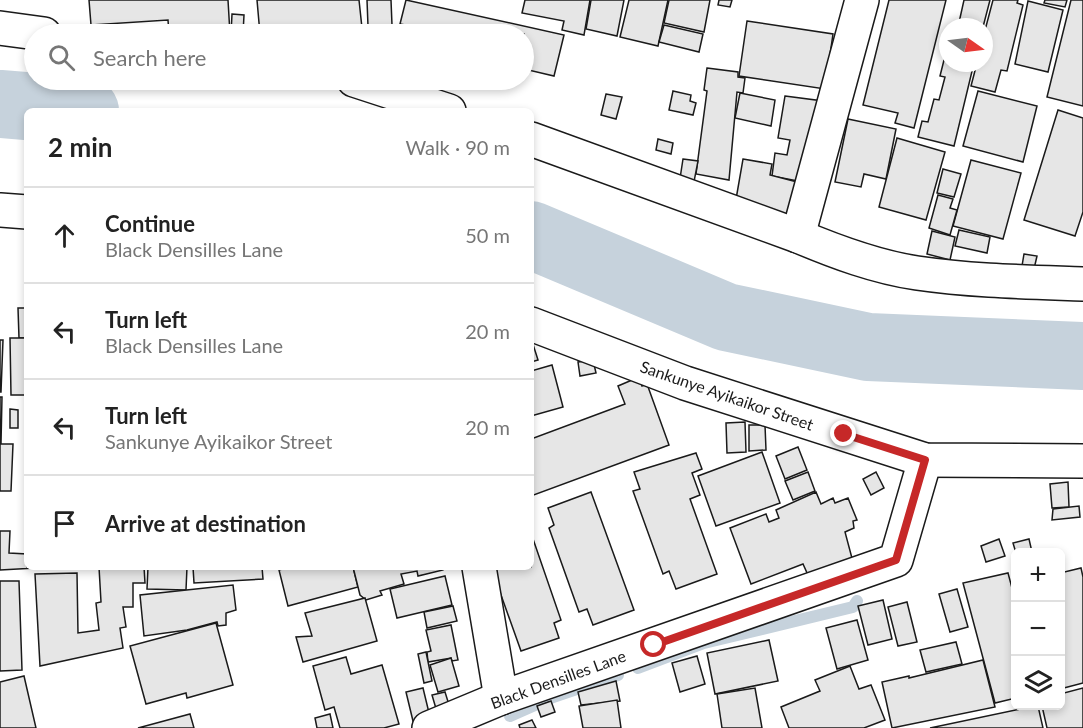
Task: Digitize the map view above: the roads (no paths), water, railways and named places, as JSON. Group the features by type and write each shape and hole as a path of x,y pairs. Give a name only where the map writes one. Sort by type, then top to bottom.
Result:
{"street":[{"path":"798,236 862,0"},
{"path":"0,28 24,31"},
{"path":"385,90 440,108"},
{"path":"534,141 798,236 837,253 916,273 984,280 1083,284"},
{"path":"0,210 24,212"},
{"name":"Sankunye Ayikaikor Street","path":"534,325 685,383 925,460 1083,461"},
{"name":"Black Densilles Lane","path":"429,728 501,698 896,560 925,460"},
{"path":"480,570 501,698"}],"waterway":[{"path":"0,104 49,108"},
{"path":"534,236 726,317 868,347 1083,356"},
{"path":"638,668 704,643 853,607 857,601"},
{"path":"510,716 553,697 618,675"}]}
